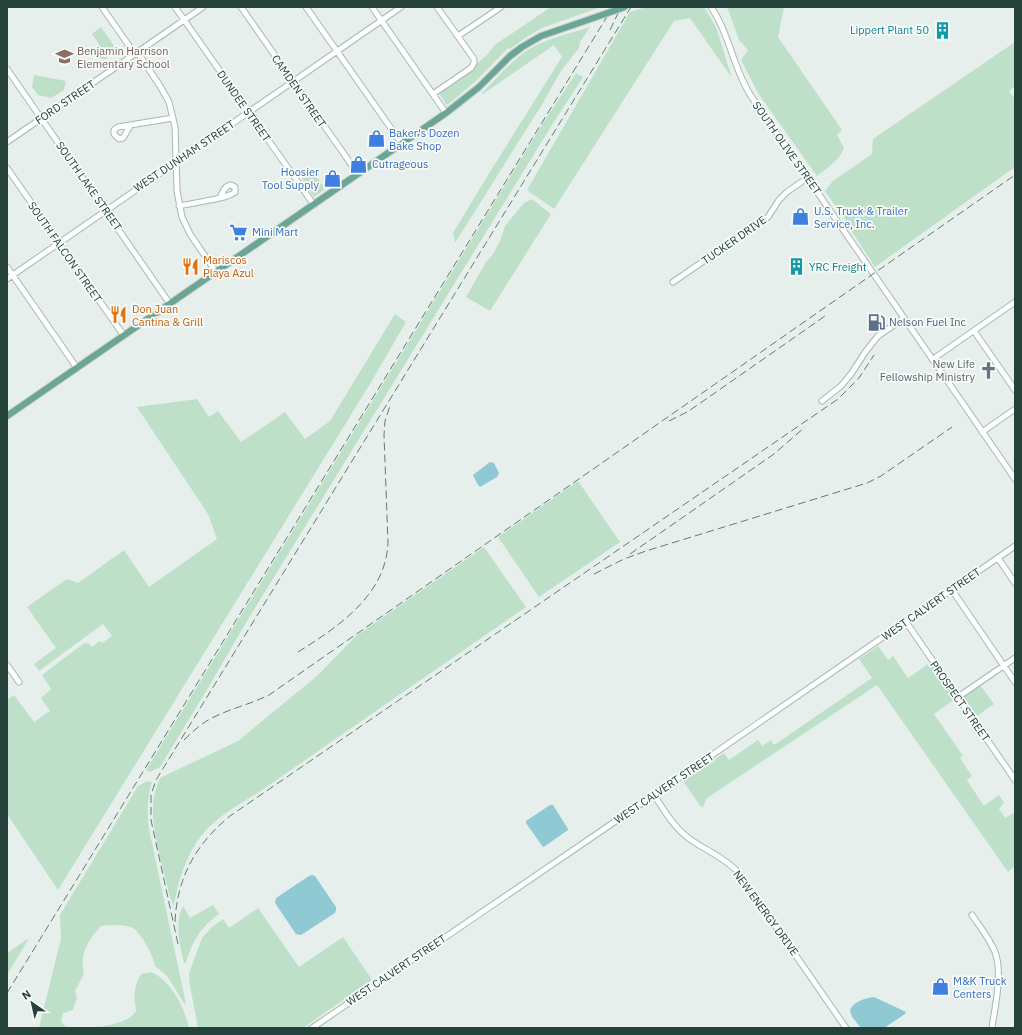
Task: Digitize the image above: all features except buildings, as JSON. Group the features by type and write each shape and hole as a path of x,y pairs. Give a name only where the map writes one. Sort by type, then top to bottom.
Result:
{"main road":[{"path":"7,416 446,113 479,87 510,56 522,47 540,36 625,7"}],"street":[{"path":"102,7 132,50 140,56 169,102 175,127 177,190 182,217 190,234 216,272"},
{"name":"DUNDEE STREET","path":"175,7 314,205"},
{"name":"FORD STREET","path":"7,142 203,7"},
{"name":"CAMDEN STREET","path":"241,7 358,174"},
{"path":"306,7 402,144"},
{"path":"372,7 446,113"},
{"name":"WEST DUNHAM STREET","path":"7,279 402,7"},
{"path":"433,94 472,68 474,63 474,59 437,7"},
{"path":"458,36 501,7"},
{"name":"SOUTH OLIVE STREET","path":"711,7 722,26 738,74 746,88 1015,478"},
{"name":"SOUTH LAKE STREET","path":"7,69 170,304"},
{"path":"130,126 173,118"},
{"name":"SOUTH FALCON STREET","path":"7,168 124,336"},
{"name":"TUCKER DRIVE","path":"673,282 768,217 776,204 787,192 808,178"},
{"path":"179,206 220,198"},
{"path":"7,268 77,368"},
{"path":"933,359 1015,302"},
{"path":"822,401 841,386 878,336 904,318"},
{"path":"974,331 1015,390"},
{"path":"982,432 1015,409"},
{"name":"WEST CALVERT STREET","path":"312,1028 654,796 1015,546"},
{"path":"998,558 1015,582"},
{"path":"952,590 1015,682"},
{"name":"PROSPECT STREET","path":"906,622 1015,780"},
{"path":"958,697 1015,658"},
{"path":"7,665 19,682"},
{"name":"NEW ENERGY DRIVE","path":"654,796 672,821 691,840 725,860 738,872 846,1028"},
{"path":"972,915 991,944 998,964 998,984 992,1028"}],"green space":[{"path":"551,7 601,7 542,28 510,49 508,48 477,80 451,102 447,105 446,104 439,93 474,68 476,64 485,57 496,44"},
{"path":"646,7 704,7 716,27 732,78 690,18 674,21 554,209 527,190 630,12"},
{"path":"727,7 784,7 778,37 842,130 837,135 844,148 840,156 833,164 817,176 758,93 741,60 748,50 739,40"},
{"path":"101,27 114,46 113,54 105,59 98,58 99,44 92,34"},
{"path":"590,27 580,42 579,48 561,71 541,106 455,243 453,233 562,57 554,45 483,94 482,93 511,63 530,49 554,38"},
{"path":"1015,42 1015,86 1009,91 1015,99 1015,167 875,267 852,232 851,228 825,191 833,181 872,154 873,139"},
{"path":"576,73 583,77 247,621 160,767 150,772 146,770 545,120"},
{"path":"34,75 66,81 64,90 51,98 38,95 32,87"},
{"path":"313,171 325,189 314,197 302,179"},
{"path":"532,199 551,214 490,311 466,297 486,262 493,254 500,241 505,226 524,203"},
{"path":"395,314 406,322 370,384 58,890 7,814 7,700 14,695 34,722 50,711 41,698 51,689 42,675 83,644 88,643 92,647 100,641 102,643 112,636 103,624 39,671 34,664 56,648 27,607 67,579 78,583 124,550 149,587 217,539 208,514 137,407 197,399 209,417 218,411 241,442 285,412 305,439 330,421"},
{"path":"578,481 620,542 539,597 498,537"},
{"path":"484,547 526,607 262,790 230,810 215,822 202,835 191,851 180,878 174,906 170,897 154,829 153,808 156,789 160,778 238,741 317,676 356,636"},
{"path":"878,646 888,660 893,656 908,678 930,663 955,699 934,714 963,756 960,758 972,776 967,780 984,806 999,795 1004,803 999,809 1005,818 1015,812 1014,867 1008,872 877,685 707,798 703,807 701,807 683,781 724,753 729,760 758,740 762,746 771,740 774,745 872,678 859,659"},
{"path":"980,685 994,704 977,716 964,697"},
{"path":"148,781 152,782 148,805 149,829 186,1004 167,976 155,966 147,946 140,935 133,928 113,925 101,926 92,937 84,954 84,974 75,991 77,998 73,1010 63,1013 61,1022 67,1028 39,1028 61,938 60,915 138,786"},
{"path":"213,905 219,914 207,924 198,935 191,948 186,963 184,963 178,927 180,912 183,906 190,918"},
{"path":"258,908 299,967 343,937 372,980 303,1028 198,1028 189,973 202,938 212,927 223,919 229,928"},
{"path":"29,938 7,975 7,953"},
{"path":"151,972 165,981 171,988 184,1012 189,1028 98,1028 124,1021 136,1011 135,992 138,979 141,974"}],"water":[{"path":"490,462 494,463 499,473 497,477 480,487 473,475"},
{"path":"550,805 553,805 568,830 543,847 526,821"},
{"path":"312,875 315,876 336,907 336,910 335,913 301,935 296,934 275,903 276,898"},
{"path":"874,997 906,1012 905,1014 884,1028 861,1028 852,1017 850,1010 857,1002"}],"railway":[{"path":"7,993 613,7"},
{"path":"610,30 621,7"},
{"path":"178,944 151,820 151,795 156,780 631,7"},
{"path":"184,740 198,727 210,719 269,695 1015,175"},
{"path":"669,421 699,404 825,316"},
{"path":"175,922 180,890 190,863 207,838 230,816 838,399 859,378 874,355"},
{"path":"298,652 329,632 357,608 369,594 379,578 385,562 388,543 384,435 385,421 390,406"},
{"path":"630,554 774,454 805,427"},
{"path":"594,574 624,559 646,551 867,483 881,476 952,427"}],"place":[{"name":"Lippert Plant 50","path":"942,30"},
{"name":"Benjamin Harrison Elementary School","path":"64,57"},
{"name":"Baker's Dozen Bake Shop","path":"376,139"},
{"name":"Cutrageous","path":"359,164"},
{"name":"Hoosier Tool Supply","path":"332,178"},
{"name":"U.S. Truck & Trailer Service, Inc.","path":"801,217"},
{"name":"Mini Mart","path":"239,232"},
{"name":"Mariscos Playa Azul","path":"190,266"},
{"name":"YRC Freight","path":"796,267"},
{"name":"Don Juan Cantina & Grill","path":"119,315"},
{"name":"Nelson Fuel Inc","path":"876,322"},
{"name":"New Life Fellowship Ministry","path":"988,370"},
{"name":"M&K Truck Centers","path":"940,987"}]}
